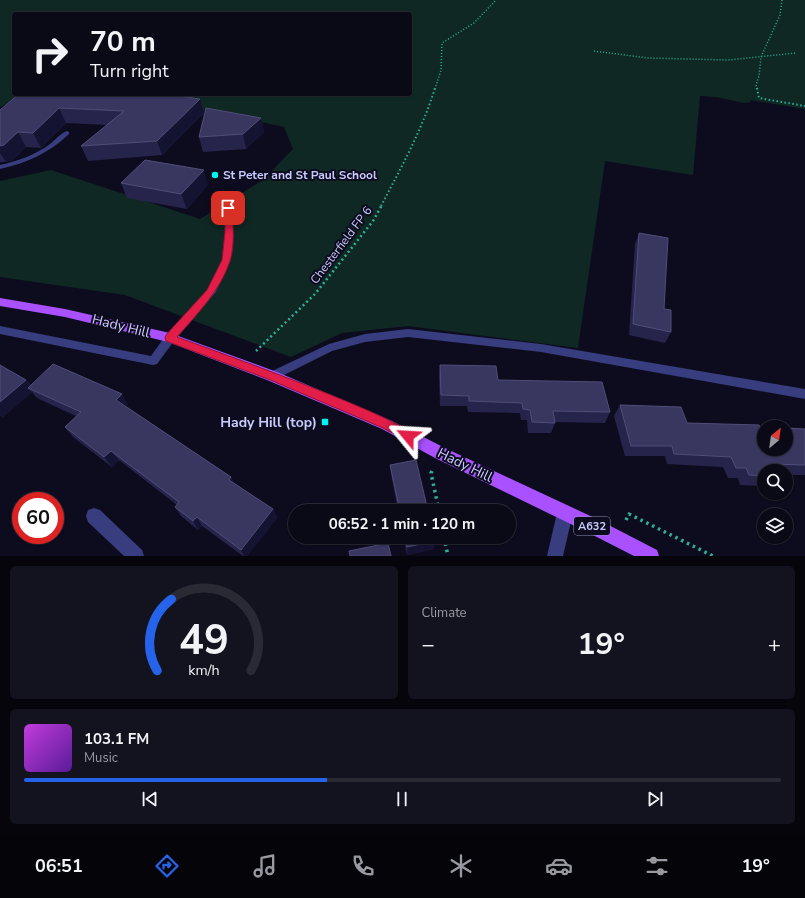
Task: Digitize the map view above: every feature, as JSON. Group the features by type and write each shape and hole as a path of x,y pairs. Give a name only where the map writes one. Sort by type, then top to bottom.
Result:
{"main road":[{"name":"Hady Hill","path":"0,302 65,312 170,338 272,376 387,425 440,453 565,513"},
{"name":"A632","path":"565,513 651,556"}],"street":[{"path":"555,556 565,513"},
{"path":"94,516 133,555"}],"lane":[{"path":"0,167 15,164 35,156 55,144 66,133"},
{"path":"0,330 153,361 170,338 211,292 226,260 229,232 228,208"},
{"path":"272,376 329,348 365,338 408,333 541,348 805,394"}],"path":[{"name":"Chesterfield FP 6","path":"241,365 316,294 373,221 406,160 428,112 441,70 442,44 474,23 496,0"},
{"path":"782,0 776,27 761,57 761,75 756,85 759,98 805,106"},
{"path":"594,52 648,58 728,60 796,53"},
{"path":"438,504 431,473 440,453"},
{"path":"619,539 629,514 713,556"},
{"path":"445,544 448,556"}],"green space":[{"path":"0,0 805,0 805,109 750,100 751,102 744,103 716,97 700,96 693,175 605,161 578,348 408,326 342,333 291,357 125,295 0,277 0,181 51,170 200,219 263,180 293,149 284,127 220,113 170,105 41,96 412,96 412,12 12,12 12,96 25,96 0,107"}],"building":[{"path":"17,96 180,96 200,99 157,141 81,146 124,111 59,108 33,133 18,132 4,145 0,146 0,110"},
{"path":"206,108 261,118 243,134 199,137"},
{"path":"145,160 204,170 181,194 121,183"},
{"path":"639,233 668,238 664,309 671,310 671,332 633,324"},
{"path":"53,364 122,394 116,400 231,477 229,480 273,509 241,550 197,517 193,521 175,507 179,502 111,451 104,457 65,427 81,412 28,388"},
{"path":"0,365 26,380 0,402"},
{"path":"440,365 496,366 498,380 602,382 610,412 553,411 555,423 532,422 530,410 523,409 522,403 469,401 469,396 441,395"},
{"path":"620,405 681,407 687,423 757,425 757,456 793,456 793,428 805,429 805,465 757,464 757,476 749,475 746,468 736,468 731,457 674,454 672,446 631,446"},
{"path":"416,460 426,504 398,504 390,465"},
{"path":"388,544 391,556 350,556 349,551"},
{"path":"406,544 421,544 407,547"}],"place":[{"name":"St Peter and St Paul School","path":"215,175"},
{"name":"Hady Hill (top)","path":"325,422"}],"route":[{"path":"228,208 229,232 226,260 211,292 170,338 272,376 387,425 408,436"}]}
